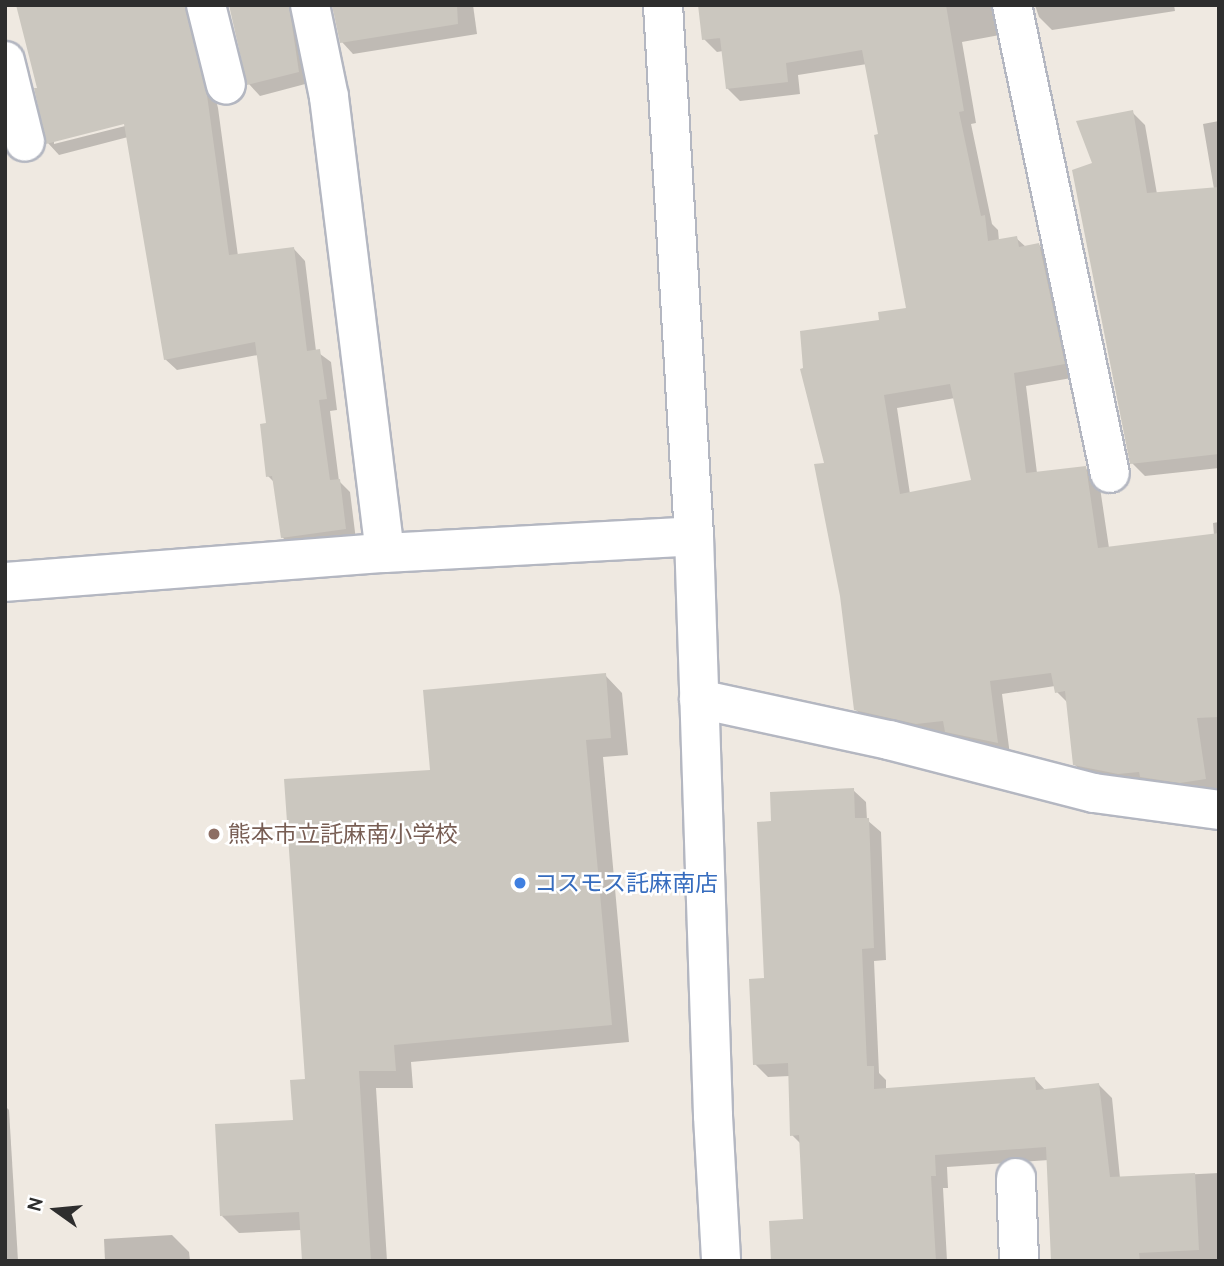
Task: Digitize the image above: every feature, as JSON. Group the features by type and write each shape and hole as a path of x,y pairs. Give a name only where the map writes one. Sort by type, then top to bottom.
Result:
{"street":[{"path":"206,5 226,85"},
{"path":"310,5 329,97 385,553"},
{"path":"663,5 694,536 713,1116 722,1261"},
{"path":"1012,5 1110,472"},
{"path":"5,61 25,142"},
{"path":"5,582 385,553 694,536"},
{"path":"699,699 888,740 1094,793 1219,810"},
{"path":"1016,1178 1019,1261"}],"building":[{"path":"16,5 185,5 207,95 229,255 294,247 307,351 320,349 327,399 319,400 330,480 340,479 346,529 281,538 272,476 266,477 260,424 266,423 255,342 164,360 124,124 46,144 34,88 37,88"},
{"path":"229,5 289,5 299,72 247,85"},
{"path":"332,5 457,5 458,24 340,43"},
{"path":"698,5 946,5 964,111 959,112 981,216 985,215 988,241 1017,236 1019,247 1039,243 1065,364 1014,373 1026,473 1086,466 1098,548 1219,533 1219,717 1197,718 1206,779 1180,783 1140,777 1139,772 1118,774 1073,765 1065,691 1055,693 1051,673 990,681 998,743 945,732 943,721 916,724 854,710 840,596 814,464 824,463 800,369 803,368 800,331 879,320 878,312 906,308 874,135 878,134 862,50 786,63 788,82 726,89 720,38 702,40","holes":["950,384 971,480 900,494 884,395"]},
{"path":"1133,110 1147,193 1219,187 1219,454 1130,464 1072,170 1092,163 1076,121"},
{"path":"606,673 611,738 586,740 612,1025 394,1045 396,1071 359,1071 371,1261 302,1261 299,1212 220,1216 215,1124 293,1120 290,1080 305,1079 284,779 430,770 423,690"},
{"path":"854,788 855,818 869,818 874,948 862,949 867,1066 874,1066 874,1089 1035,1077 1036,1090 1099,1083 1110,1177 1195,1173 1199,1250 1139,1253 1140,1261 1051,1261 1046,1147 935,1155 936,1176 931,1176 936,1261 771,1261 769,1221 803,1219 799,1135 790,1136 788,1063 753,1065 749,979 764,978 757,822 771,821 770,792"}],"place":[{"name":"熊本市立託麻南小学校","path":"214,834"},
{"name":"コスモス託麻南店","path":"520,883"}]}
